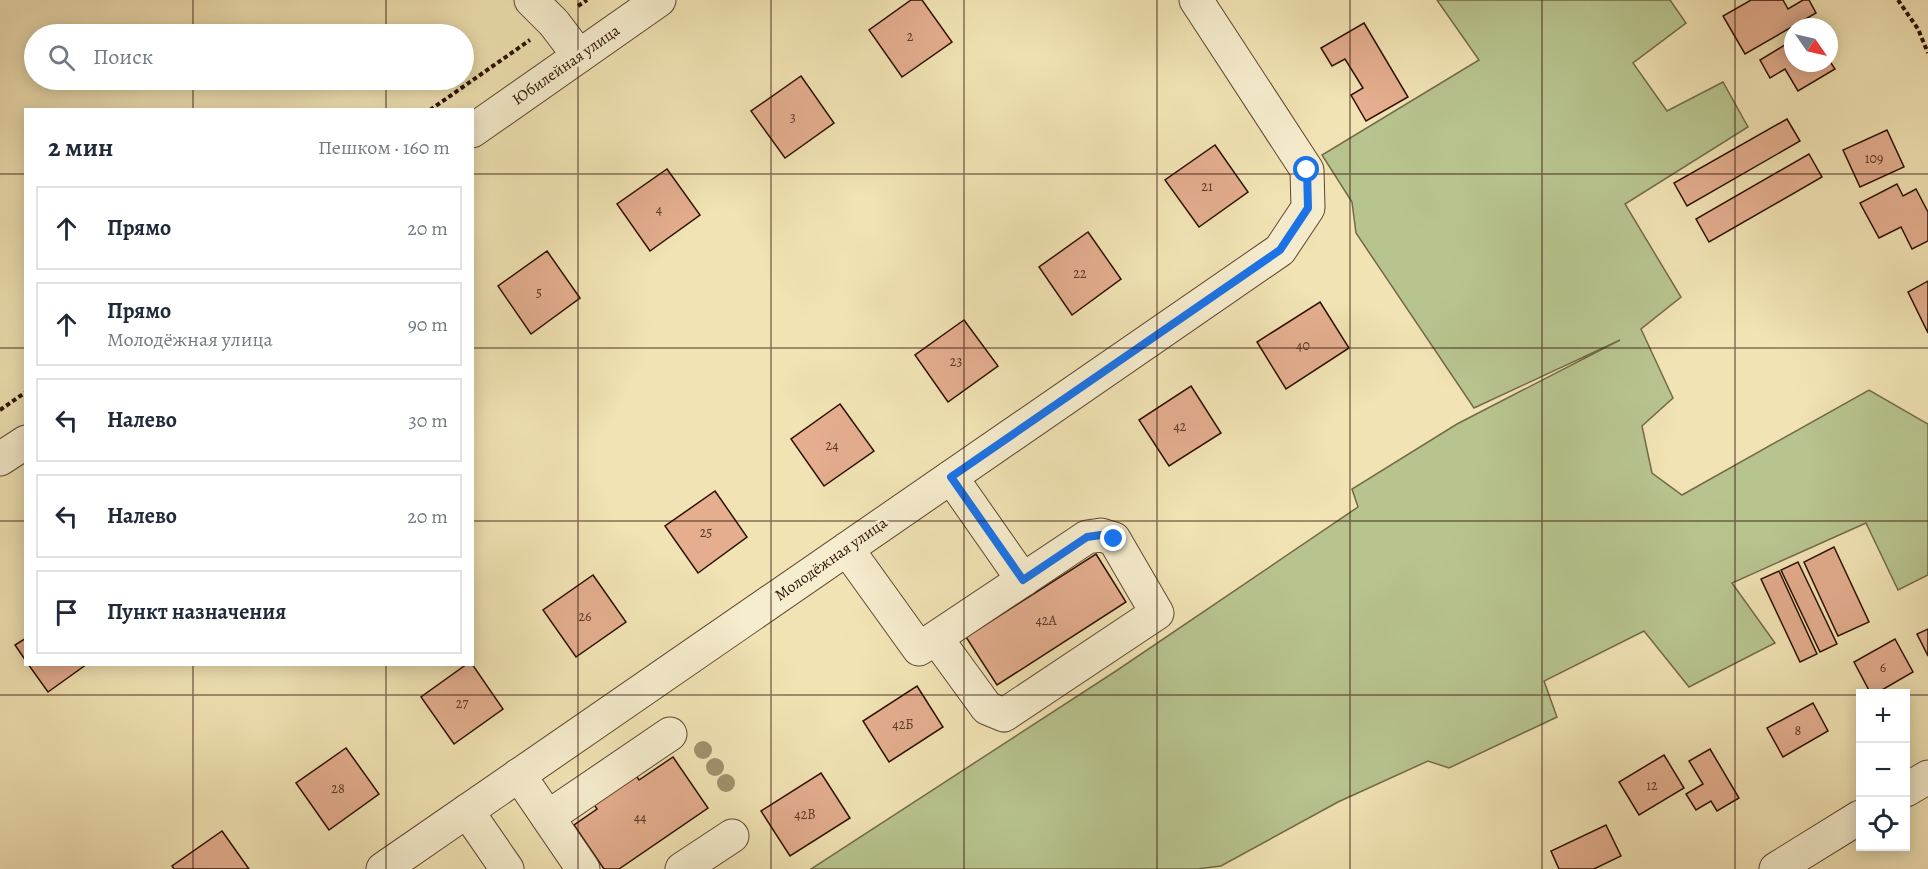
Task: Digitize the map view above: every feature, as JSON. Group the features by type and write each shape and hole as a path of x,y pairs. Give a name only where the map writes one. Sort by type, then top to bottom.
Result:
{"street":[{"path":"531,0 554,23 579,56"},
{"name":"Юбилейная улица","path":"474,130 659,0"},
{"name":"Молодёжная улица","path":"383,869 1280,250 1308,208 1307,170 1196,0"},
{"path":"0,459 24,443"},
{"path":"951,477 1023,580"},
{"path":"847,549 919,649 1087,537 1101,535 1114,539 1157,613 1004,715 987,708 936,638"},
{"path":"548,817 670,734"},
{"path":"519,775 583,869"},
{"path":"1910,787 1928,777"},
{"path":"467,811 507,869"},
{"path":"1776,869 1856,820"},
{"path":"682,869 732,836"}],"path":[{"path":"474,79 587,0"},
{"path":"1898,0 1918,29 1928,52"},
{"path":"433,108 459,90"},
{"path":"0,410 24,393"}],"green space":[{"path":"1437,0 1670,0 1686,23 1633,63 1667,111 1723,82 1748,127 1625,204 1681,297 1641,329 1673,398 1642,426 1652,473 1682,495 1869,390 1928,424 1928,575 1898,590 1866,523 1732,583 1775,643 1689,687 1644,631 1544,681 1557,717 1449,768 1428,761 1338,802 1221,866 1197,869 811,869 1116,671 1358,507 1352,489 1457,424 1620,340 1474,408 1356,233 1352,202 1322,155 1479,60"}],"building":[{"path":"911,0 922,0 952,42 902,77 869,30"},
{"path":"1751,0 1783,0 1788,9 1803,0 1809,0 1816,13 1807,18 1784,18 1784,31 1745,54 1723,16"},
{"path":"1364,23 1408,97 1366,121 1351,95 1363,88 1345,59 1332,66 1321,48"},
{"path":"1784,45 1784,70 1770,78 1760,60"},
{"path":"1787,72 1830,72 1798,91"},
{"path":"801,76 834,123 785,158 751,111"},
{"path":"1787,119 1800,141 1687,206 1674,183"},
{"path":"1887,130 1904,167 1860,187 1843,150"},
{"path":"1215,145 1248,192 1199,227 1165,180"},
{"path":"1809,154 1822,177 1709,242 1696,219"},
{"path":"667,169 700,215 650,251 617,204"},
{"path":"1897,184 1903,196 1916,189 1928,212 1928,241 1912,249 1901,227 1879,238 1860,203"},
{"path":"1088,232 1121,279 1072,315 1039,267"},
{"path":"547,251 580,298 531,334 498,286"},
{"path":"1928,281 1928,333 1908,292"},
{"path":"1320,302 1349,348 1286,389 1257,342"},
{"path":"964,320 998,366 948,402 915,355"},
{"path":"1191,386 1221,433 1169,466 1139,420"},
{"path":"840,404 874,451 824,486 791,439"},
{"path":"715,491 747,537 698,573 665,526"},
{"path":"1834,547 1869,622 1838,636 1804,562"},
{"path":"1096,554 1126,602 997,685 966,637"},
{"path":"1798,562 1837,644 1820,652 1781,570"},
{"path":"1779,571 1817,654 1800,662 1761,579"},
{"path":"593,575 626,622 576,657 543,610"},
{"path":"1928,629 1928,656 1917,634"},
{"path":"24,639 24,658 15,645"},
{"path":"1895,639 1913,672 1884,689 1868,689 1854,662"},
{"path":"29,666 84,666 48,692"},
{"path":"464,666 473,666 503,709 454,744 421,697"},
{"path":"917,686 943,727 889,762 863,721"},
{"path":"1813,703 1828,731 1783,757 1767,728"},
{"path":"346,748 379,794 329,830 296,783"},
{"path":"1710,749 1739,798 1717,811 1711,801 1696,810 1686,794 1703,784 1689,761"},
{"path":"1664,755 1684,788 1639,815 1619,782"},
{"path":"673,757 708,808 619,869 604,869 574,825 597,809 590,798 632,769 639,780"},
{"path":"821,773 850,818 790,856 761,811"},
{"path":"1606,825 1621,856 1594,869 1559,869 1551,851"},
{"path":"222,831 249,869 174,869 172,866"}],"route":[{"path":"1114,539 1101,535 1087,537 1023,580 951,477 1280,250 1308,208 1307,170"}]}
